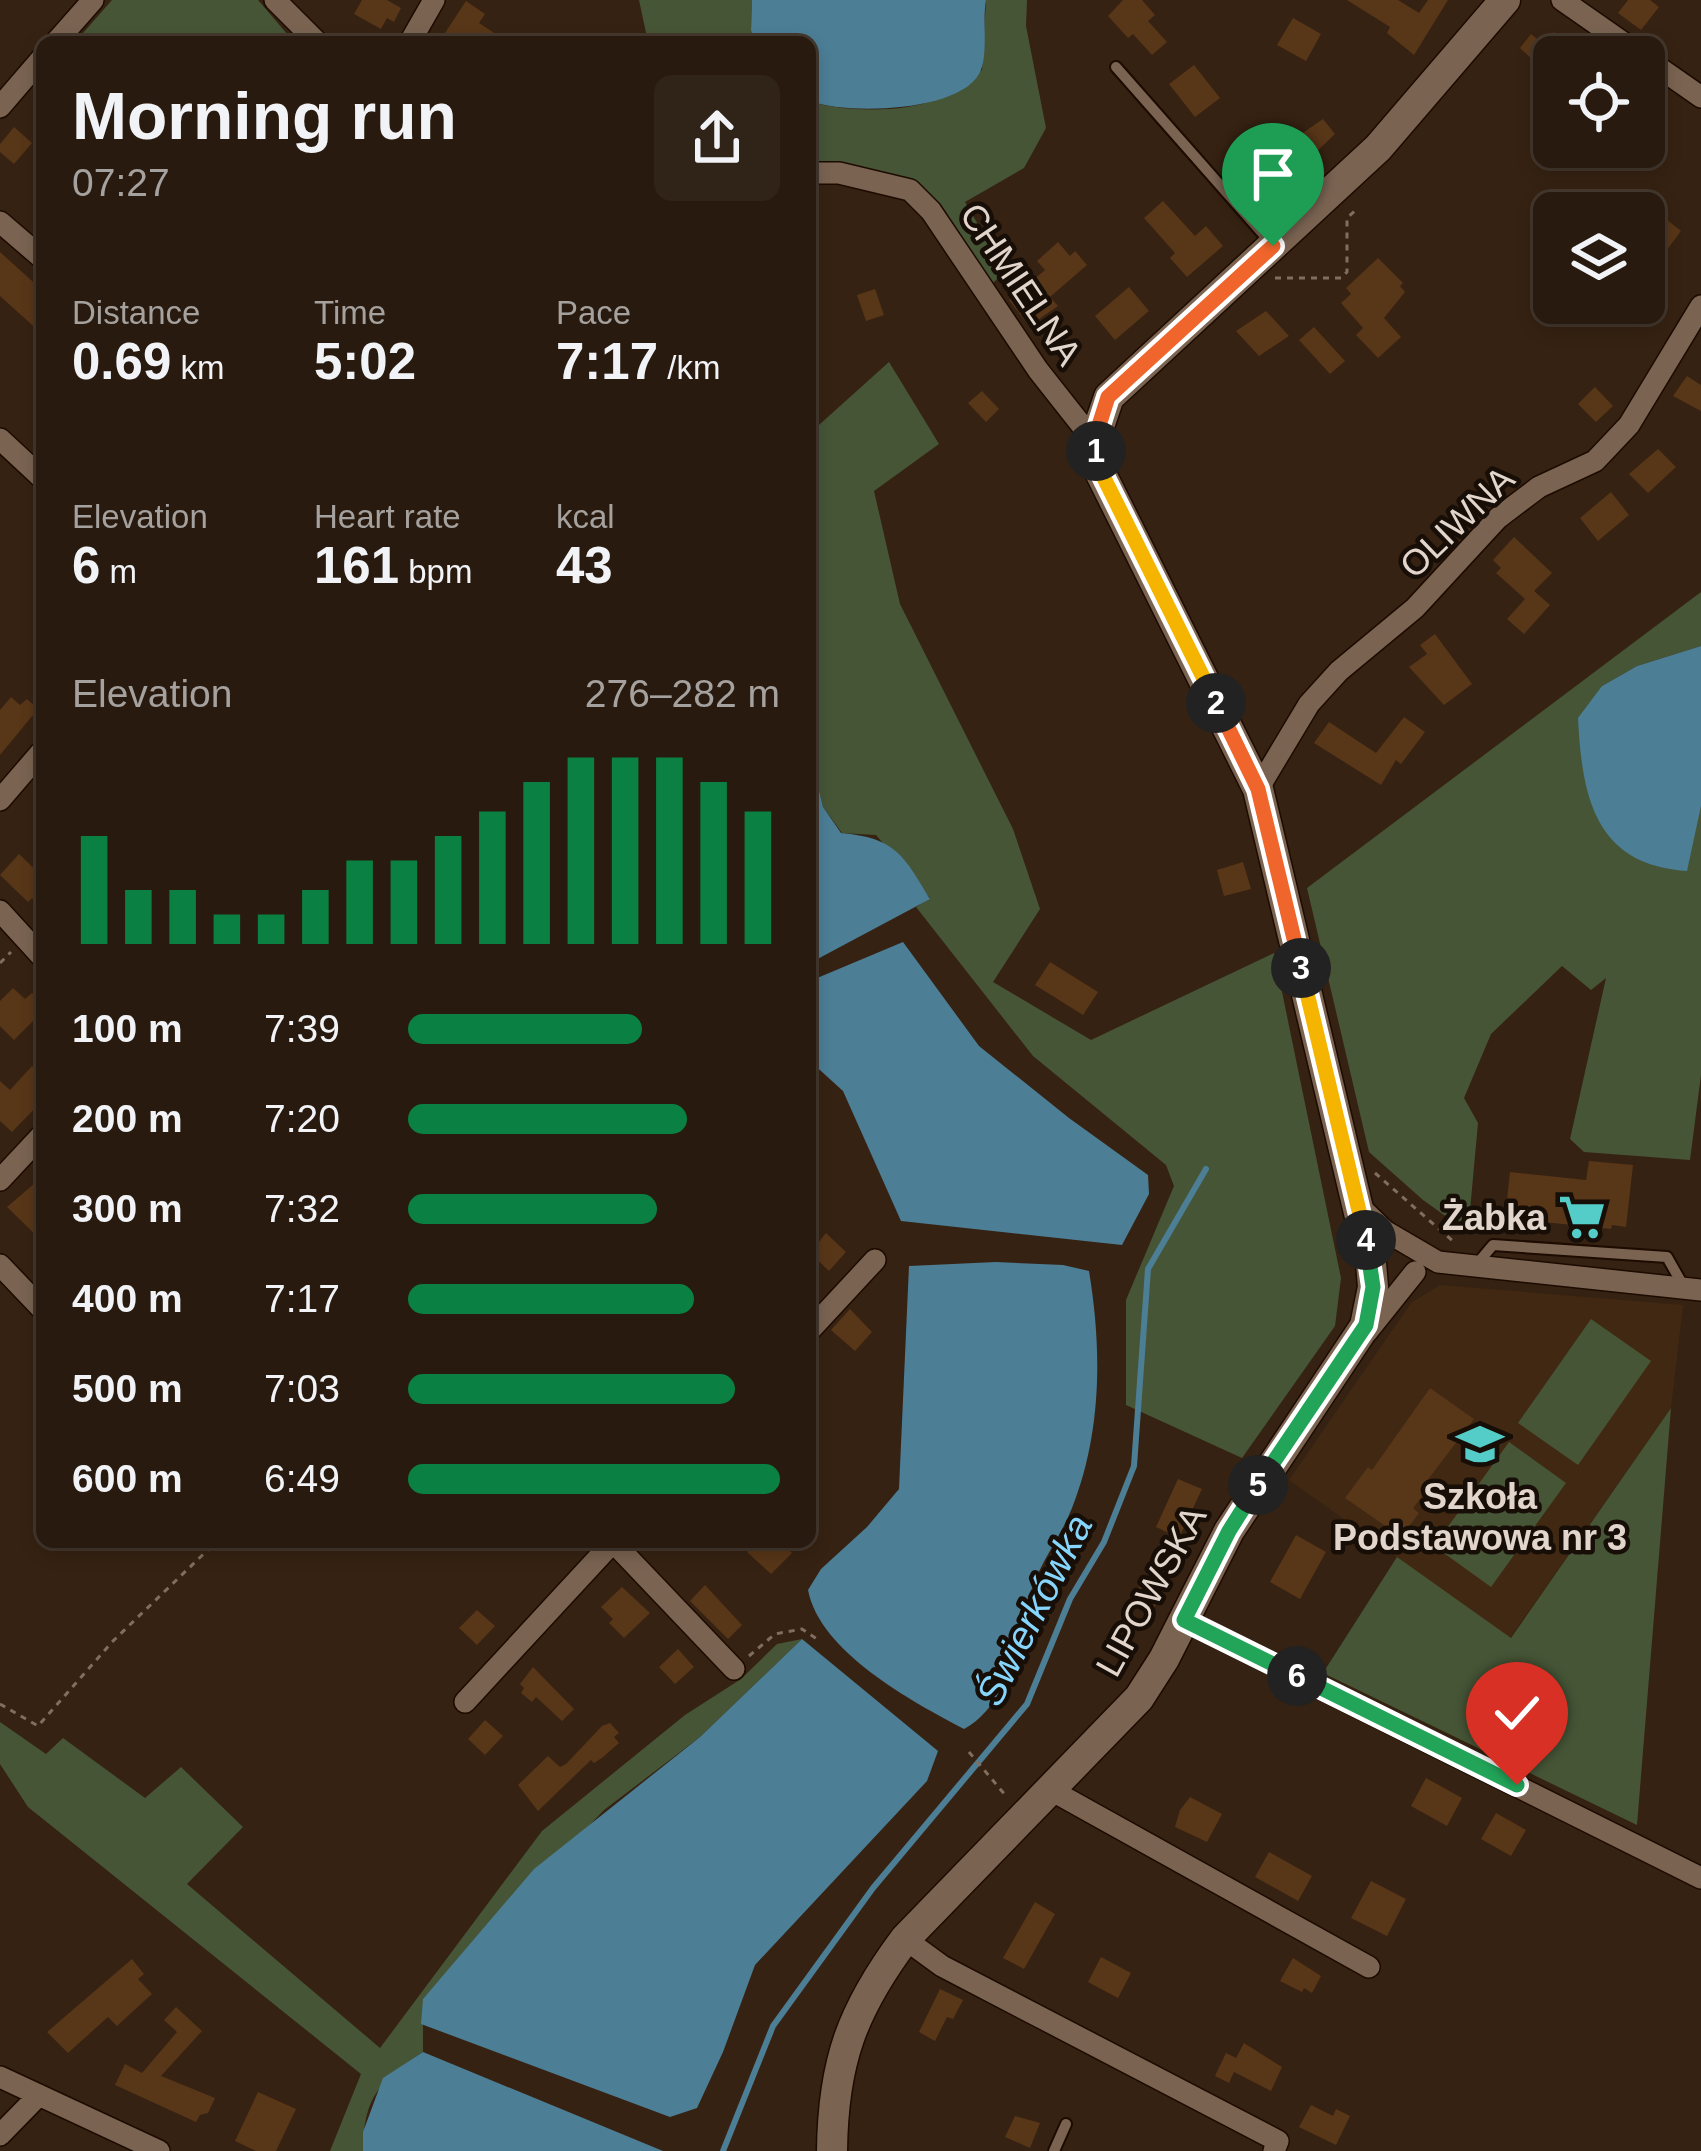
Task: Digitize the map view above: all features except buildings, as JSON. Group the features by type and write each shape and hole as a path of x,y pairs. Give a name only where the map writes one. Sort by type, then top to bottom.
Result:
{"street":[{"path":"61,36 93,0"},
{"path":"274,0 311,36"},
{"path":"413,36 434,0"},
{"path":"1094,441 1108,397 1378,148 1505,0"},
{"path":"1562,0 1701,97"},
{"path":"0,107 36,65"},
{"name":"CHMIELNA","path":"816,173 839,172 910,190 931,211 1037,370 1094,441"},
{"path":"0,222 36,253"},
{"name":"OLIWNA","path":"1258,789 1309,704 1339,671 1415,608 1498,518 1540,487 1595,460 1629,425 1701,306"},
{"path":"0,440 36,473"},
{"name":"LIPOWSKA","path":"832,2151 832,2109 854,2017 905,1939 1139,1698 1240,1512 1355,1346 1371,1306 1371,1267 1258,789 1100,470 1094,441"},
{"path":"0,800 36,758"},
{"path":"0,911 36,950"},
{"path":"0,1180 36,1141"},
{"path":"1357,1204 1415,1261"},
{"path":"1371,1267 1395,1251 1415,1261 1693,1290"},
{"path":"816,1324 875,1260"},
{"path":"1355,1346 1415,1261"},
{"path":"0,1265 36,1303"},
{"path":"465,1702 607,1548"},
{"path":"619,1548 734,1669"},
{"path":"1184,1620 1701,1878"},
{"path":"1051,1790 1369,1967"},
{"path":"905,1939 942,1966 1276,2146"},
{"path":"0,2077 158,2151"},
{"path":"0,2135 39,2095"}],"lane":[{"path":"1116,67 1266,252"},
{"path":"1054,2151 1066,2125"}],"path":[{"path":"1266,252 1276,279 1341,278 1347,272 1347,218 1358,209"},
{"path":"0,1704 38,1726 112,1642 210,1548"},
{"path":"734,1669 775,1634 802,1630 820,1641"},
{"path":"969,1752 988,1779 1019,1808"}],"shaded area":[{"name":"Szkoła Podstawowa nr 3","path":"1440,1285 1683,1305 1671,1408 1510,1638 1289,1480 1411,1303"}],"green space":[{"path":"112,0 258,0 289,36 87,36 83,33"},
{"path":"639,0 752,0 752,36 647,36"},
{"path":"986,0 1027,0 1026,26 1046,128 1024,168 965,202 1005,271 989,287 922,189 816,167 816,103 854,109 906,107 933,100 982,70"},
{"path":"889,362 939,444 874,491 900,604 1013,829 1040,909 993,982 1091,1040 1274,953 1341,1278 1335,1326 1242,1458 1126,1405 1126,1300 1174,1186 1166,1165 1033,1056 916,907 930,898 876,835 842,833 823,807 816,777 816,428"},
{"path":"1701,592 1701,646 1637,666 1602,686 1698,812 1701,806 1701,1075 1690,1160 1584,1152 1570,1139 1606,978 1591,990 1562,966 1491,1034 1464,1098 1478,1123 1468,1232 1369,1152 1307,888"},
{"path":"1591,1319 1651,1361 1578,1465 1518,1423"},
{"path":"1671,1408 1637,1825 1323,1673 1397,1557 1511,1638"},
{"path":"1509,1442 1566,1483 1491,1587 1434,1546"},
{"path":"802,1639 700,1737 604,1810 423,1999 423,2052 377,2091 366,2117 363,2151 330,2151 361,2074 28,1807 0,1764 0,1722 46,1754 63,1738 145,1798 181,1767 243,1827 187,1884 380,2048 542,1831 685,1715 741,1679 777,1644"}],"water":[{"path":"752,0 986,0 979,74 949,96 900,107 849,108 816,102 816,36 752,36"},
{"path":"1701,646 1701,806 1687,871 1656,866 1613,841 1590,800 1578,718 1602,686 1637,666"},
{"path":"816,777 823,807 841,833 874,839 896,851 930,899 816,960"},
{"path":"903,942 979,1046 1148,1175 1149,1194 1122,1245 901,1221 843,1091 816,1066 816,978"},
{"path":"996,1262 1089,1271 1097,1391 1082,1479 1068,1518 1034,1583 1004,1683 981,1717 964,1729 895,1689 849,1654 816,1613 808,1590 821,1569 867,1527 899,1489 909,1266"},
{"path":"802,1639 938,1751 927,1781 755,1965 697,2108 670,2117 421,2024 423,1999 534,1869 700,1737"},
{"path":"423,2052 663,2151 363,2151 363,2132 383,2078"}],"waterway":[{"name":"Świerkówka","path":"723,2151 773,2026 873,1888 1027,1704 1070,1599 1104,1542 1134,1466 1148,1269 1206,1169"}],"place":[{"name":"Żabka","path":"1582,1217"},
{"name":"Szkoła Podstawowa nr 3","path":"1480,1444"}],"route":[{"path":"1273,246 1108,397 1094,441 1100,470 1258,789 1373,1287 1366,1325 1355,1346 1229,1531 1184,1620 1517,1785"}]}
